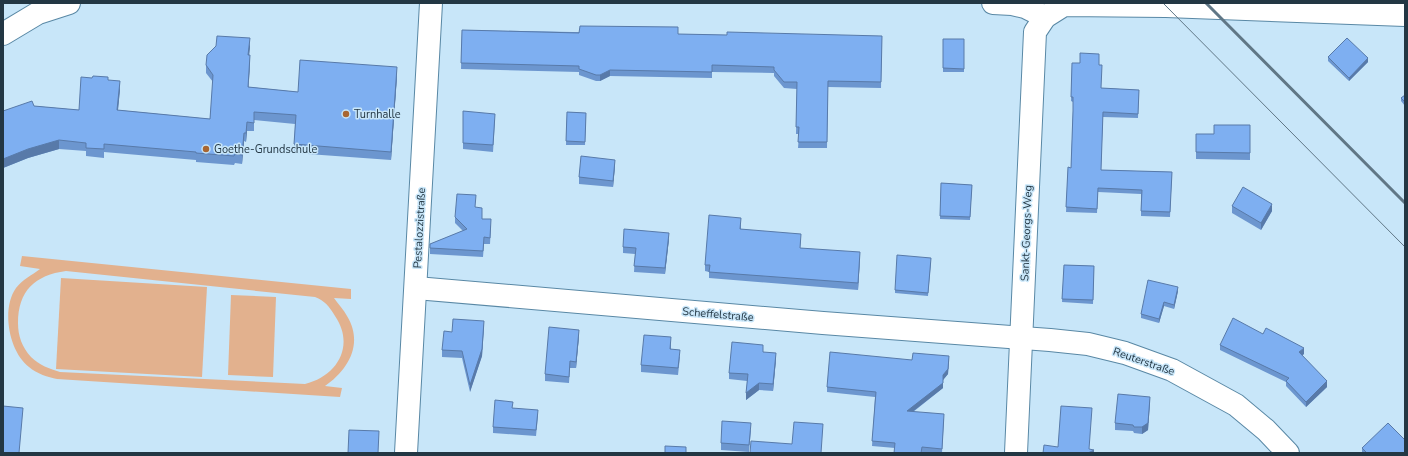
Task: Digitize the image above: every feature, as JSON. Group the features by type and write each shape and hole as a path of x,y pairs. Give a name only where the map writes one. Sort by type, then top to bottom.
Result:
{"street":[{"path":"3,34 38,13 69,3"},
{"name":"Pestalozzistraße","path":"406,453 431,3"},
{"path":"992,3 1012,4 1025,7 1045,17 1064,5 1311,10 1405,15"},
{"name":"Sankt-Georgs-Weg","path":"1016,453 1035,32 1045,17"},
{"name":"Scheffelstraße","path":"416,288 1021,339"},
{"name":"Reuterstraße","path":"1021,339 1088,344 1125,353 1172,370 1236,405 1266,430 1288,453"}],"shaded area":[{"path":"22,256 351,289 351,299 334,298 346,314 352,326 354,346 347,364 333,380 325,386 342,388 340,397 57,379 35,372 22,360 16,351 9,330 8,318 11,297 18,285 40,269 20,266","holes":["66,271 315,297 322,300 331,309 335,316 341,327 343,348 340,358 334,367 317,380 305,384 60,372 41,364 31,357 23,345 18,328 21,302 30,286 45,276"]},
{"path":"61,278 207,287 202,377 56,369"},
{"path":"231,295 276,297 273,377 228,375"}],"building":[{"path":"580,26 678,27 678,34 727,35 727,32 882,36 881,82 828,81 827,142 798,142 799,127 796,127 797,82 784,82 774,70 774,67 712,65 712,72 610,70 600,75 596,75 579,69 579,66 461,63 462,30 579,33"},
{"path":"217,36 250,38 248,55 250,55 248,87 298,92 300,60 397,67 391,152 294,144 296,115 254,112 254,123 247,122 246,133 244,133 242,155 235,154 234,156 196,153 104,144 104,149 86,148 86,143 59,140 28,149 3,159 3,111 32,101 34,106 79,110 81,77 108,77 108,80 120,81 117,110 210,119 213,75 206,65 207,55 216,46"},
{"path":"1347,38 1368,58 1349,78 1328,57"},
{"path":"943,39 964,39 964,69 943,68"},
{"path":"1080,53 1099,54 1099,65 1102,65 1101,88 1139,90 1138,114 1103,112 1101,170 1172,172 1170,212 1141,211 1142,190 1098,188 1097,209 1066,207 1068,167 1071,168 1073,111 1073,97 1071,97 1072,63 1080,63"},
{"path":"1405,95 1405,102 1401,98"},
{"path":"463,111 495,114 493,145 463,143"},
{"path":"567,112 586,113 585,142 566,141"},
{"path":"1214,125 1250,125 1250,153 1196,152 1196,134 1214,134"},
{"path":"581,156 615,160 613,181 579,177"},
{"path":"941,183 972,185 970,217 940,216"},
{"path":"1243,187 1272,204 1261,223 1232,206"},
{"path":"457,194 476,195 475,207 482,208 482,219 491,219 490,238 484,237 483,251 430,248 430,244 467,229 455,217"},
{"path":"709,215 741,218 740,229 801,234 800,248 860,252 858,283 709,272 710,265 705,265"},
{"path":"624,229 669,233 665,268 634,266 636,248 623,247"},
{"path":"897,255 931,258 928,293 895,290"},
{"path":"1064,265 1094,266 1093,300 1062,299"},
{"path":"1148,280 1178,287 1174,305 1164,302 1159,319 1141,314"},
{"path":"1233,318 1263,334 1266,328 1304,348 1299,352 1327,381 1306,402 1286,381 1289,378 1220,345"},
{"path":"453,319 484,321 482,349 470,385 462,351 442,350 444,331 452,332"},
{"path":"549,327 579,330 576,362 570,361 569,377 545,374"},
{"path":"644,335 671,337 670,349 680,350 678,368 641,365"},
{"path":"732,342 763,345 763,352 776,353 773,384 759,383 746,393 748,374 729,373"},
{"path":"830,352 912,360 913,353 949,356 948,369 943,375 943,383 907,411 944,414 942,449 922,447 921,453 894,453 895,443 872,441 876,392 827,387"},
{"path":"1118,394 1150,397 1148,423 1142,427 1134,427 1133,425 1115,423"},
{"path":"495,400 513,402 512,408 538,410 536,430 493,427"},
{"path":"3,406 23,408 19,453 3,453"},
{"path":"1061,406 1092,408 1089,449 1094,450 1088,453 1043,453 1044,445 1058,447"},
{"path":"722,421 751,423 749,445 721,443"},
{"path":"794,422 823,424 821,453 750,453 751,441 792,444"},
{"path":"1388,423 1405,440 1405,453 1367,453 1362,448"},
{"path":"349,430 379,431 378,453 348,453"},
{"path":"665,446 686,447 686,453 665,453"}],"tram line":[{"path":"1163,3 1405,247"}],"railway":[{"path":"1206,3 1405,203"}],"place":[{"name":"Turnhalle","path":"346,114"},
{"name":"Goethe-Grundschule","path":"206,149"}]}
